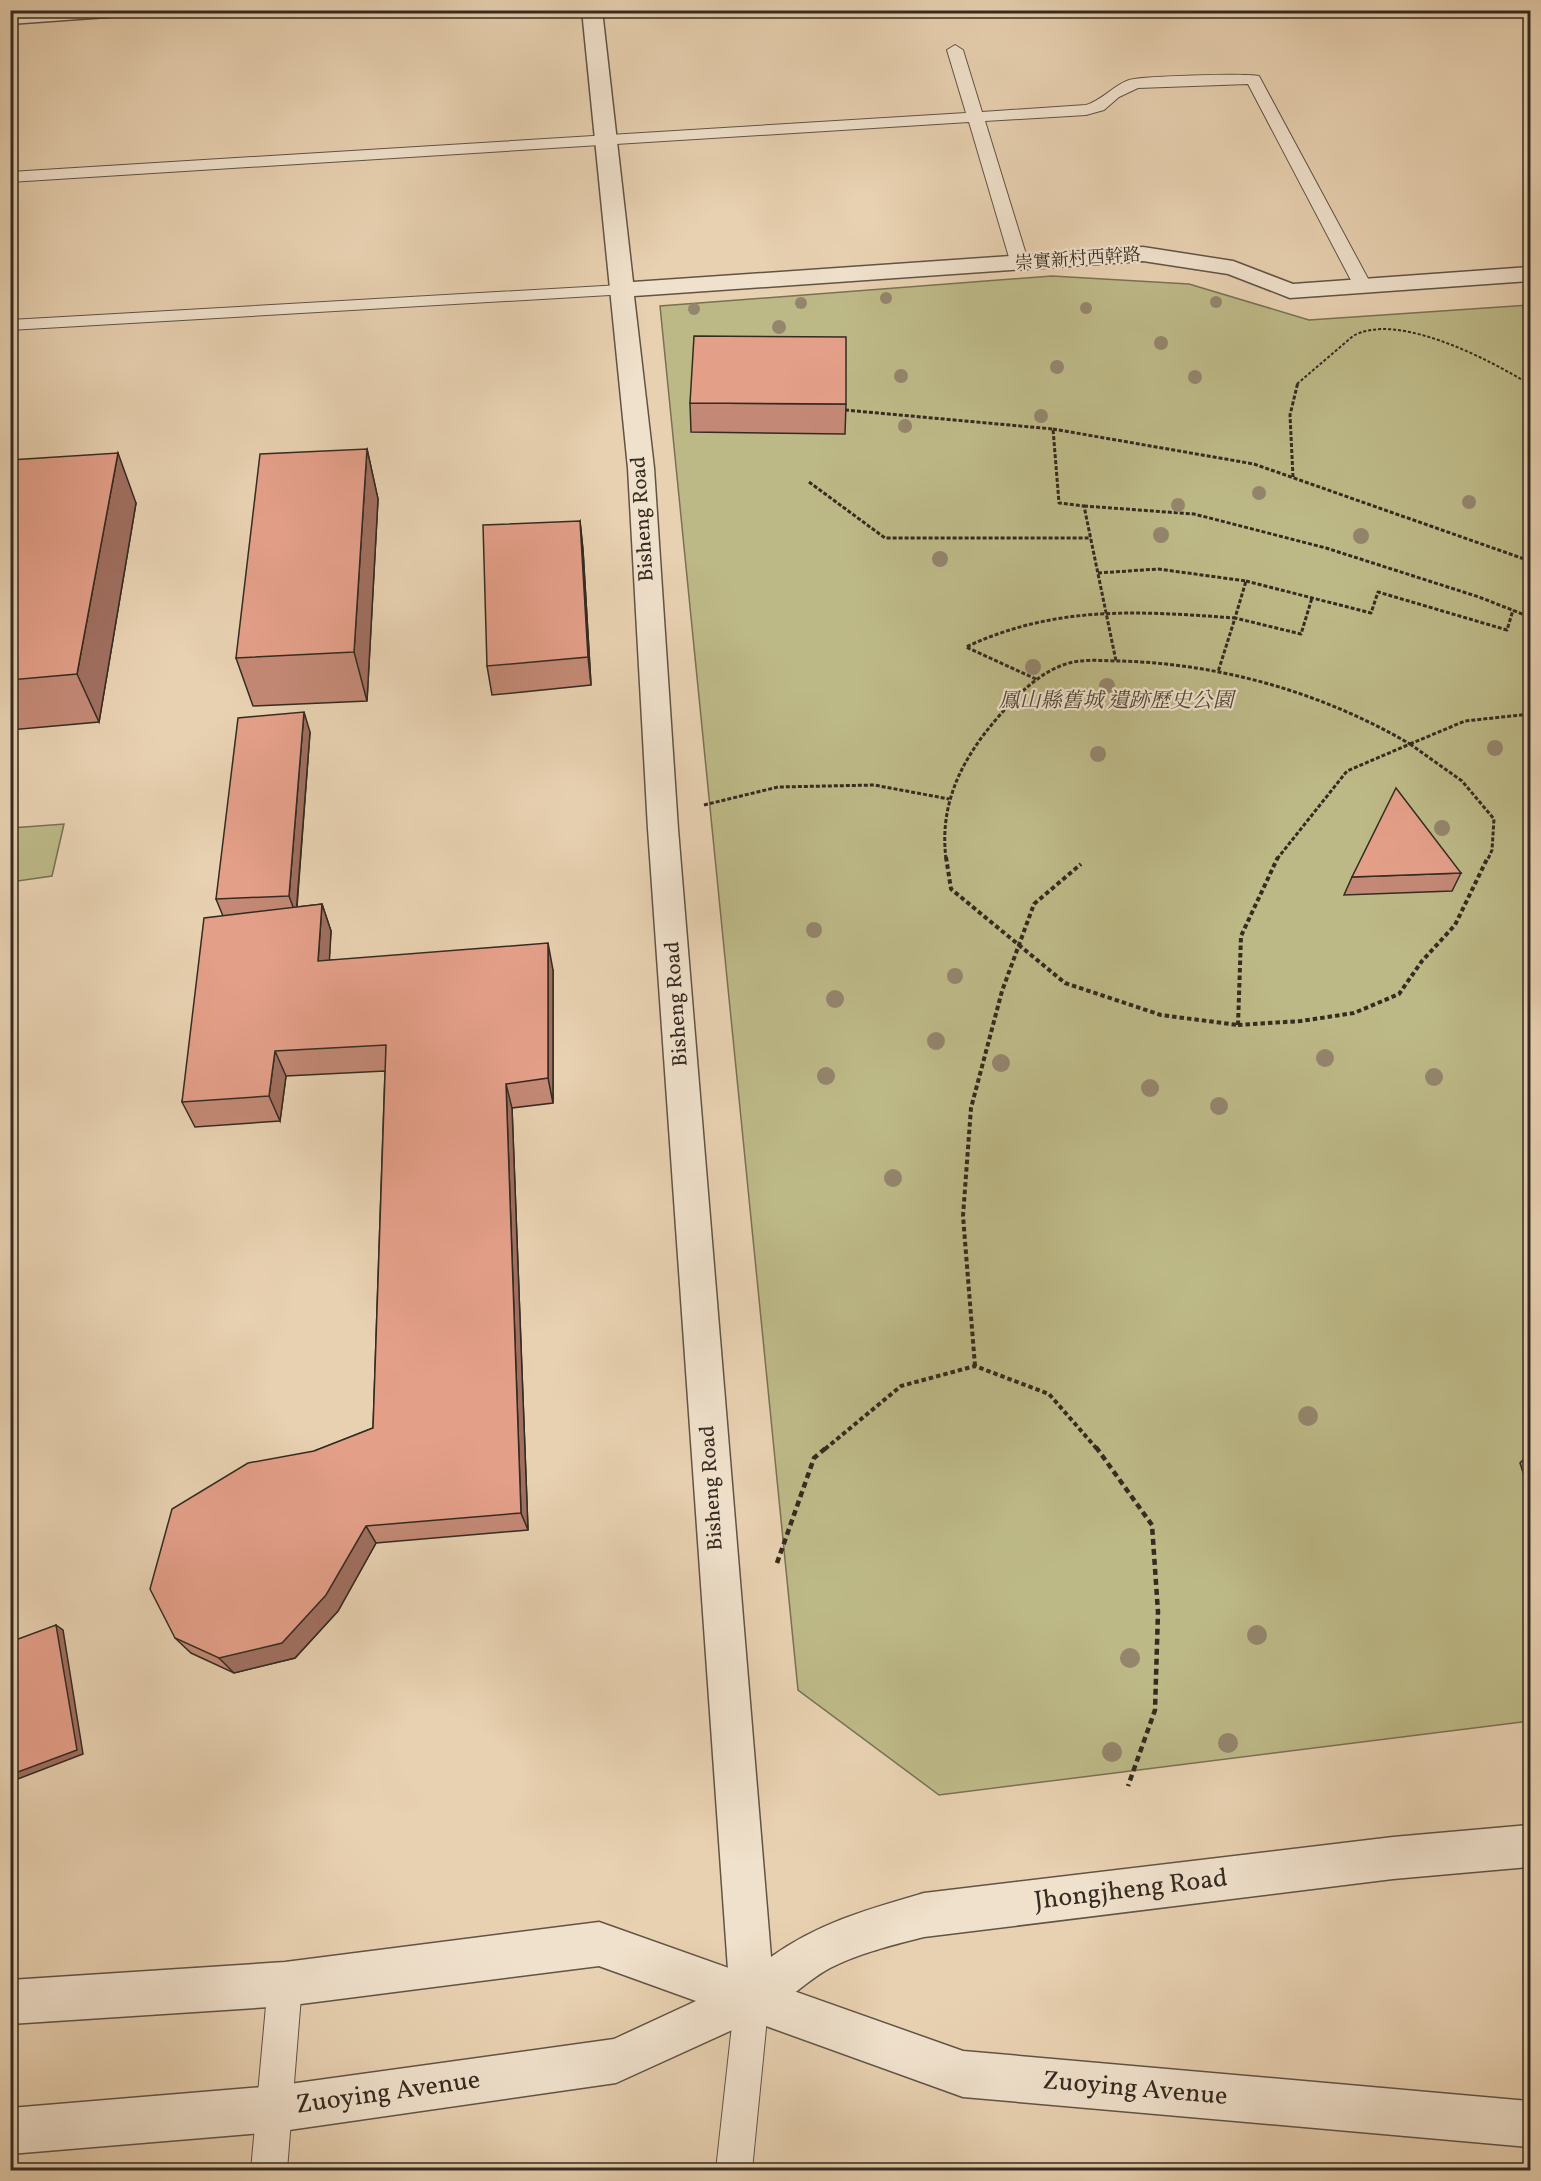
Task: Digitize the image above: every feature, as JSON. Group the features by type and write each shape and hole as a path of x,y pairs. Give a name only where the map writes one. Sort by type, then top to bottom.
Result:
{"street":[{"path":"10,18 121,10"},
{"name":"Bisheng Road","path":"592,10 604,140 641,468 663,813 752,1998"},
{"name":"崇實新村西幹路","path":"621,290 1143,254 1233,268 1290,291 1530,274"},
{"name":"Jhongjheng Road","path":"752,1998 814,1952 871,1930 924,1915 1393,1858 1530,1846"},
{"name":"Zuoying Avenue","path":"10,2002 285,1984 599,1944 963,2074 1530,2124"},
{"name":"Zuoying Avenue","path":"10,2131 275,2109 616,2061 752,1998"}],"lane":[{"path":"955,50 1020,264"},
{"path":"10,177 1086,110 1098,107 1113,94 1135,83 1253,79 1363,286"},
{"path":"10,325 621,290"},
{"path":"268,2170 285,1984"},
{"path":"734,2170 752,1998"}],"path":[{"path":"1293,477 1291,410 1298,381 1337,348 1362,332 1389,328 1428,339 1473,353 1530,384"},
{"path":"845,410 1053,429 1254,465 1530,561"},
{"path":"1053,429 1059,503 1194,514 1326,548 1530,617"},
{"path":"809,482 885,538 1091,538"},
{"path":"1084,506 1116,661"},
{"path":"1098,573 1158,569 1246,581 1371,613 1378,592 1507,630 1513,610"},
{"path":"1218,672 1246,581"},
{"path":"1036,679 966,647 1013,626 1070,616 1171,613 1235,618 1301,634 1312,598"},
{"path":"1143,660 1218,672 1289,688 1410,743 1463,781 1494,819 1491,850 1455,926 1422,961 1399,994 1354,1013 1302,1021 1238,1025 1161,1015 1065,983 1018,947 951,889 944,834 949,799 958,771 986,731 1036,679 1071,663 1116,661 1143,660"},
{"path":"1238,1025 1242,936 1274,862 1347,771 1465,721 1530,714"},
{"path":"663,813 778,787 874,785 949,799"},
{"path":"975,1366 963,1216 971,1108 1002,991 1034,904 1081,864"},
{"path":"777,1563 814,1458 901,1386 975,1366 1049,1394 1098,1450 1152,1525 1158,1612 1155,1710 1128,1786"}],"green space":[{"name":"鳳山縣舊城 遺跡歷史公園","path":"1052,276 1189,284 1309,320 1530,305 1530,1721 939,1795 798,1690 660,306"},
{"path":"64,824 52,876 11,882 11,828"}],"building":[{"path":"694,336 846,337 846,404 690,403"},
{"path":"367,449 354,652 236,658 260,454"},
{"path":"118,453 77,674 10,680 10,460"},
{"path":"580,521 588,657 487,666 483,525"},
{"path":"304,712 289,896 216,899 238,718"},
{"path":"1396,788 1461,873 1352,877"},
{"path":"322,904 318,961 548,943 548,1078 506,1084 521,1513 366,1526 326,1595 282,1643 219,1658 175,1638 150,1589 172,1509 248,1463 314,1451 373,1428 386,1045 275,1051 269,1096 182,1102 204,918"},
{"path":"56,1625 77,1750 10,1775 10,1642"}]}
